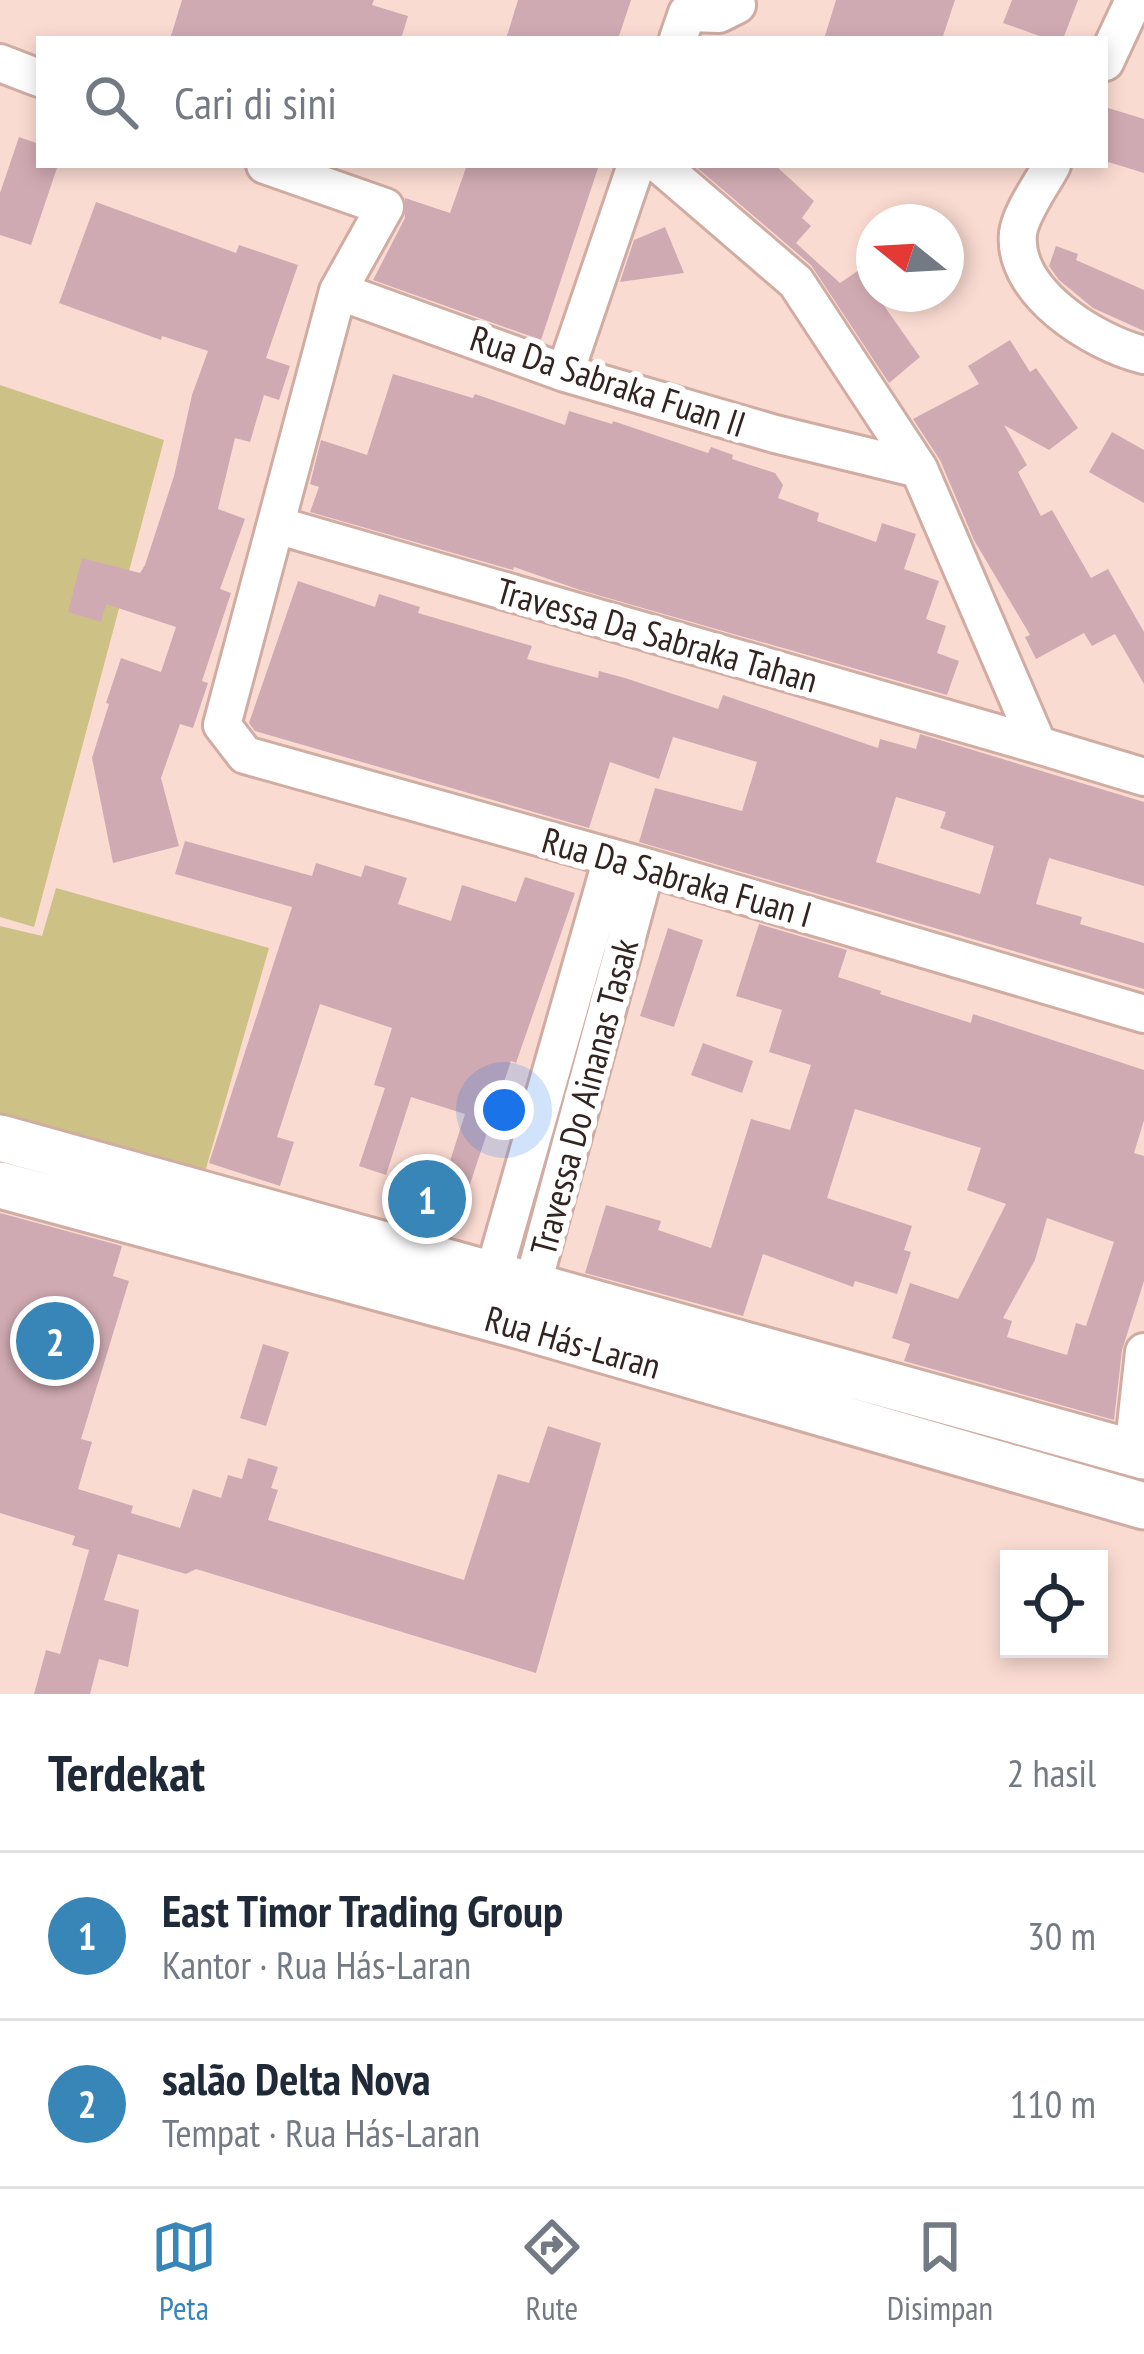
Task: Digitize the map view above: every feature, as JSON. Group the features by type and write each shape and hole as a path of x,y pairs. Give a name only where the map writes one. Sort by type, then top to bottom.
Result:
{"main road":[{"name":"Rua Hás-Laran","path":"0,1138 1144,1506"},
{"name":"Rua Hás-Laran","path":"0,1185 507,1301 1138,1455"}],"street":[{"path":"679,36 687,13 719,14 737,4 733,0"},
{"path":"1108,56 1134,0"},
{"path":"0,63 36,78"},
{"path":"274,168 385,207 338,291 275,525"},
{"path":"565,373 636,168"},
{"path":"663,168 796,282 919,469 1038,745 1144,776"},
{"path":"1050,168 1018,231 1023,273 1040,296 1121,349 1144,355"},
{"name":"Rua Da Sabraka Fuan II","path":"338,291 565,373 776,434 919,469"},
{"name":"Rua Da Sabraka Fuan I","path":"275,525 222,725 245,755 630,862 1144,1014"},
{"name":"Travessa Da Sabraka Tahan","path":"275,525 1038,745"},
{"name":"Travessa Do Ainanas Tasak","path":"507,1301 630,862"},
{"path":"1138,1455 1144,1352"}],"shaded area":[{"path":"0,385 164,440 34,927 0,917"},
{"path":"56,888 269,948 203,1179 0,1119 0,926 42,936"}],"building":[{"path":"182,0 374,0 372,5 408,16 402,36 171,36"},
{"path":"518,0 631,0 619,36 507,36"},
{"path":"836,0 955,0 943,36 825,36"},
{"path":"1012,0 1078,0 1064,36 1040,36 1003,23"},
{"path":"1108,108 1144,119 1144,173 1108,162"},
{"path":"19,137 36,143 36,168 57,168 31,245 0,235 0,193"},
{"path":"466,168 598,168 541,340 373,280 405,218 405,198 450,213"},
{"path":"698,168 778,168 814,201 802,218 811,226 796,243 840,283 856,272 856,312 888,312 920,357 889,383 811,265"},
{"path":"96,202 236,253 239,245 298,265 266,358 290,366 279,400 264,395 250,442 235,438 218,509 245,519 220,589 231,593 202,681 208,683 193,728 180,724 161,778 179,846 113,863 92,758 106,703 121,658 161,672 176,627 106,604 101,622 68,612 82,558 140,573 145,565 208,351 162,336 161,340 59,303"},
{"path":"665,227 684,273 620,282 634,240"},
{"path":"1056,246 1144,290 1144,331 1093,308 1059,280 1049,266"},
{"path":"1010,340 1030,372 1036,368 1078,428 1049,450 1004,425 1027,465 1018,472 1041,516 1052,510 1091,578 1108,569 1144,632 1144,684 1115,634 1092,646 1084,633 1036,659 1025,637 1030,635 974,540 940,460 913,419 979,384 968,366"},
{"path":"393,374 473,398 475,394 565,425 569,411 708,453 711,447 775,473 783,485 778,498 819,513 817,521 876,542 882,523 916,534 904,569 939,581 926,619 946,626 937,653 959,661 947,695 310,512 319,487 310,484 321,440 367,455"},
{"path":"1112,432 1144,450 1144,503 1089,472"},
{"path":"298,581 375,607 379,594 420,607 418,613 532,646 527,659 598,678 599,671 718,709 723,695 878,748 880,739 916,749 920,734 1144,802 1144,886 1049,858 1036,904 1082,917 1080,924 1144,943 1144,989 639,842 655,788 742,811 757,762 673,737 659,779 610,762 589,828 255,731 249,723","holes":["896,797 946,812 940,828 994,846 980,894 876,862"]},
{"path":"185,841 312,876 316,863 361,877 365,865 407,878 398,904 451,921 462,885 516,902 525,877 575,893 516,1063 511,1061 453,1235 385,1213 401,1163 445,1177 465,1114 411,1097 386,1175 359,1166 385,1088 374,1085 392,1028 320,1004 277,1137 294,1142 280,1186 209,1163 292,907 175,874"},
{"path":"759,924 847,950 838,977 880,994 971,1023 973,1014 1144,1070 1144,1120 1134,1153 1144,1156 1144,1281 1122,1350 1114,1420 904,1361 910,1344 892,1338 910,1283 958,1299 1006,1204 967,1190 981,1148 855,1109 827,1198 912,1226 904,1250 911,1252 897,1294 855,1281 853,1287 763,1254 743,1316 585,1273 606,1205 661,1221 658,1230 711,1248 751,1119 790,1130 811,1065 769,1052 782,1010 736,996","holes":["1047,1218 1114,1242 1086,1326 1076,1323 1067,1355 1007,1337 1012,1321 1003,1318 1035,1260"]},
{"path":"668,928 703,940 674,1027 640,1016"},
{"path":"703,1043 753,1061 742,1093 691,1075"},
{"path":"0,1213 122,1246 113,1276 129,1281 81,1439 92,1442 78,1489 133,1506 131,1513 180,1528 193,1489 221,1498 228,1475 242,1479 248,1458 278,1467 271,1488 278,1490 268,1520 464,1580 498,1474 529,1483 548,1426 601,1443 536,1673 196,1569 186,1574 118,1554 104,1600 139,1610 128,1667 99,1659 90,1694 34,1694 46,1650 60,1654 89,1550 72,1545 75,1536 0,1513"},
{"path":"263,1344 289,1352 266,1426 240,1418"}],"place":[{"name":"East Timor Trading Group","path":"427,1199"},
{"name":"salão Delta Nova","path":"55,1341"}]}
